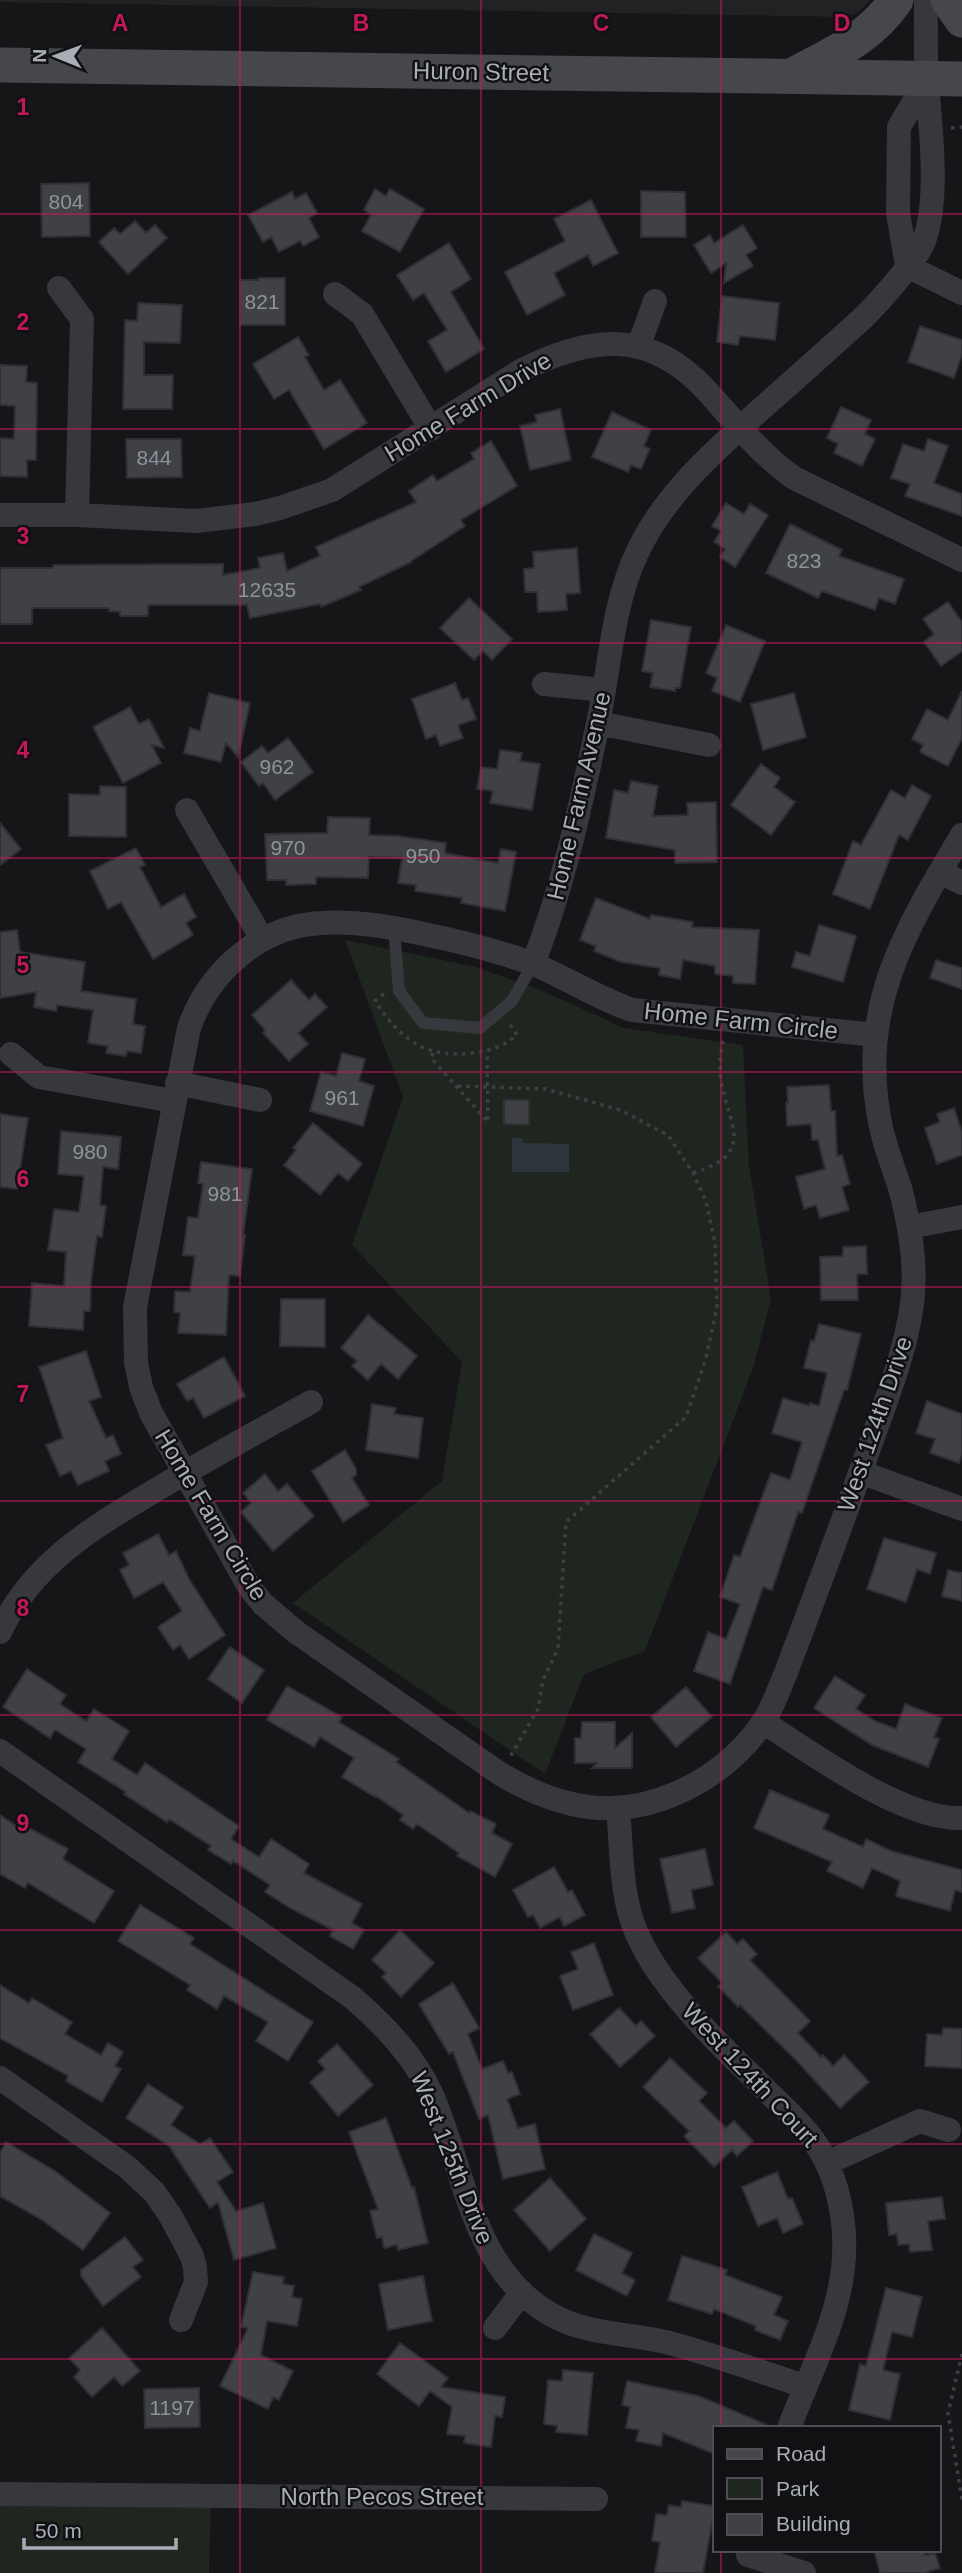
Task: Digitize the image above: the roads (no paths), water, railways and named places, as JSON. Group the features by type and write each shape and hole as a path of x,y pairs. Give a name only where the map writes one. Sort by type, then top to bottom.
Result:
{"main road":[{"path":"788,77 857,40 878,23 896,0"},
{"path":"948,0 962,20"},
{"name":"Huron Street","path":"0,65 962,79"}],"street":[{"name":"Home Farm Avenue","path":"533,964 557,898 598,723 617,612 637,552 660,513 680,489 739,429 882,299 923,243 931,204 926,0"},
{"path":"907,266 962,293"},
{"path":"60,288 82,319 77,515"},
{"path":"335,294 362,314 431,429"},
{"path":"639,345 655,302"},
{"name":"Home Farm Drive","path":"0,515 77,515 196,521 255,514 280,508 332,490 522,370 552,355 588,346 639,345 667,359 695,379 739,429 778,467 794,478 962,559"},
{"path":"544,684 604,690"},
{"path":"598,723 709,745"},
{"path":"187,810 262,939"},
{"path":"962,835 940,872 962,884"},
{"name":"West 124th Drive","path":"618,1808 658,1800 699,1783 736,1755 763,1722 785,1675 899,1364 907,1332 913,1279 909,1227 880,1123 876,1096 876,1035 886,980 893,961 940,872"},
{"path":"175,1092 195,1009 206,991 234,959 262,939 320,923 358,923 464,943 533,964"},
{"name":"Home Farm Circle","path":"533,964 616,1005 632,1010 876,1035"},
{"path":"11,1054 39,1077 260,1100"},
{"name":"Home Farm Circle","path":"175,1092 138,1284 134,1338 141,1387 151,1413 250,1588 263,1604 296,1632 499,1773 556,1801 618,1808"},
{"path":"909,1227 962,1217"},
{"path":"1,1625 30,1583 63,1550 109,1518 184,1473 311,1402"},
{"path":"860,1472 962,1509"},
{"path":"763,1722 890,1798 940,1816 962,1818"},
{"name":"West 125th Drive","path":"0,1751 353,1998 379,2020 410,2056 423,2078 449,2138 486,2246 522,2292 551,2315 577,2326 671,2343 804,2386"},
{"name":"West 124th Court","path":"618,1808 627,1902 636,1933 645,1951 673,1992 808,2133 827,2163 842,2215 844,2256 841,2284 832,2318 790,2426"},
{"path":"0,2078 127,2167 154,2192 170,2215 195,2267 196,2282 181,2320"},
{"path":"827,2163 920,2122 948,2130"},
{"path":"495,2328 522,2292"},
{"name":"North Pecos Street","path":"0,2494 596,2499"},
{"path":"748,2559 804,2573"}],"lane":[{"path":"394,928 400,991 423,1023 480,1028 512,1001 533,964"}]}
